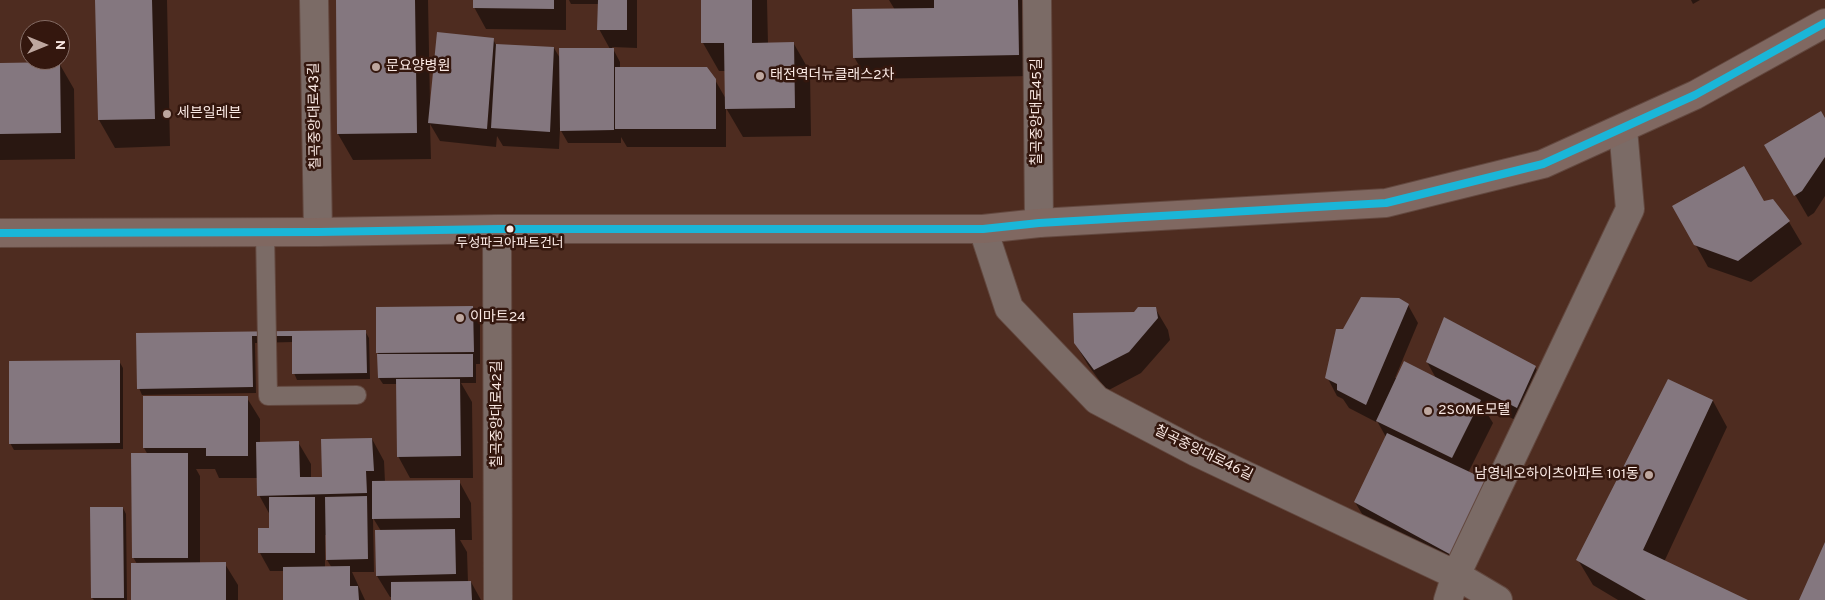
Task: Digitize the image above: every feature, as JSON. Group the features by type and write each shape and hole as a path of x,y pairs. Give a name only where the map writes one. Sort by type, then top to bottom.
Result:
{"main road":[{"path":"0,233 318,232 497,229 983,229 1039,223 1386,203 1543,164 1695,95 1825,22"}],"street":[{"name":"칠곡중앙대로43길","path":"314,0 318,232"},
{"name":"칠곡중앙대로45길","path":"1037,0 1039,223"},
{"path":"1452,588 1630,209 1622,128"},
{"name":"칠곡중앙대로42길","path":"497,229 498,600"},
{"name":"칠곡중앙대로46길","path":"983,229 1009,308 1097,400 1452,588 1498,600"}],"lane":[{"path":"265,232 268,396 357,395"}],"building":[{"path":"95,0 152,0 155,119 98,120"},
{"name":"문요양병원","path":"336,0 415,0 417,133 337,134"},
{"path":"473,0 554,0 554,9 473,8"},
{"path":"598,0 627,0 627,30 597,30"},
{"name":"태전역더뉴클래스2차","path":"701,0 752,0 752,43 794,42 795,108 725,109 724,43 701,43"},
{"path":"934,0 1018,0 1019,55 853,58 852,9 934,8"},
{"path":"437,32 494,38 487,129 428,123"},
{"path":"496,44 554,47 550,132 491,128"},
{"path":"559,48 614,48 614,130 560,131"},
{"path":"0,63 20,63 20,70 60,70 61,133 0,134"},
{"path":"615,67 707,67 716,79 716,129 615,129"},
{"path":"1821,111 1825,118 1825,157 1802,191 1794,196 1764,145"},
{"path":"1744,166 1764,201 1773,199 1790,221 1738,261 1694,245 1672,206"},
{"path":"1361,297 1399,298 1409,304 1366,405 1337,390 1337,384 1325,378 1336,329 1343,329"},
{"path":"473,306 474,352 376,353 376,307"},
{"path":"1138,307 1156,307 1158,318 1129,352 1094,370 1074,343 1073,313 1134,312"},
{"path":"1444,317 1536,366 1517,408 1426,362"},
{"path":"366,330 367,373 292,374 292,336 252,336 253,387 137,389 136,333"},
{"path":"377,354 473,354 473,377 378,378"},
{"path":"120,360 120,443 9,444 9,361"},
{"name":"2SOME모텔","path":"1404,361 1481,400 1452,458 1376,421"},
{"path":"396,379 460,379 461,456 397,457"},
{"name":"남영네오하이츠아파트 101동","path":"1668,379 1713,400 1643,550 1748,600 1646,600 1576,560"},
{"path":"143,396 248,396 248,456 206,456 206,448 143,448"},
{"path":"1387,433 1491,482 1455,557 1354,502"},
{"path":"372,438 374,471 366,471 367,493 257,496 256,442 299,441 300,477 322,477 321,439"},
{"path":"131,453 188,453 188,558 132,558"},
{"path":"460,480 460,518 372,519 372,481"},
{"path":"367,496 368,559 326,560 325,497"},
{"path":"269,497 315,497 315,553 258,553 258,528 269,528"},
{"path":"90,507 123,507 124,598 91,598"},
{"path":"455,529 456,574 376,576 375,530"},
{"path":"1825,542 1825,600 1799,600"},
{"path":"226,562 226,600 131,600 131,563"},
{"path":"350,566 350,586 358,586 359,600 283,600 283,567"},
{"path":"471,581 472,600 391,600 391,582"}],"transit line":[{"path":"0,233 318,232 497,229 983,229 1039,223 1386,203 1543,164 1695,95 1825,23"}],"place":[{"name":"문요양병원","path":"376,67"},
{"name":"태전역더뉴클래스2차","path":"760,76"},
{"name":"세븐일레븐","path":"167,114"},
{"name":"두성파크아파트건너","path":"510,229"},
{"name":"이마트24","path":"460,318"},
{"name":"2SOME모텔","path":"1428,411"},
{"name":"남영네오하이츠아파트 101동","path":"1649,475"}]}
